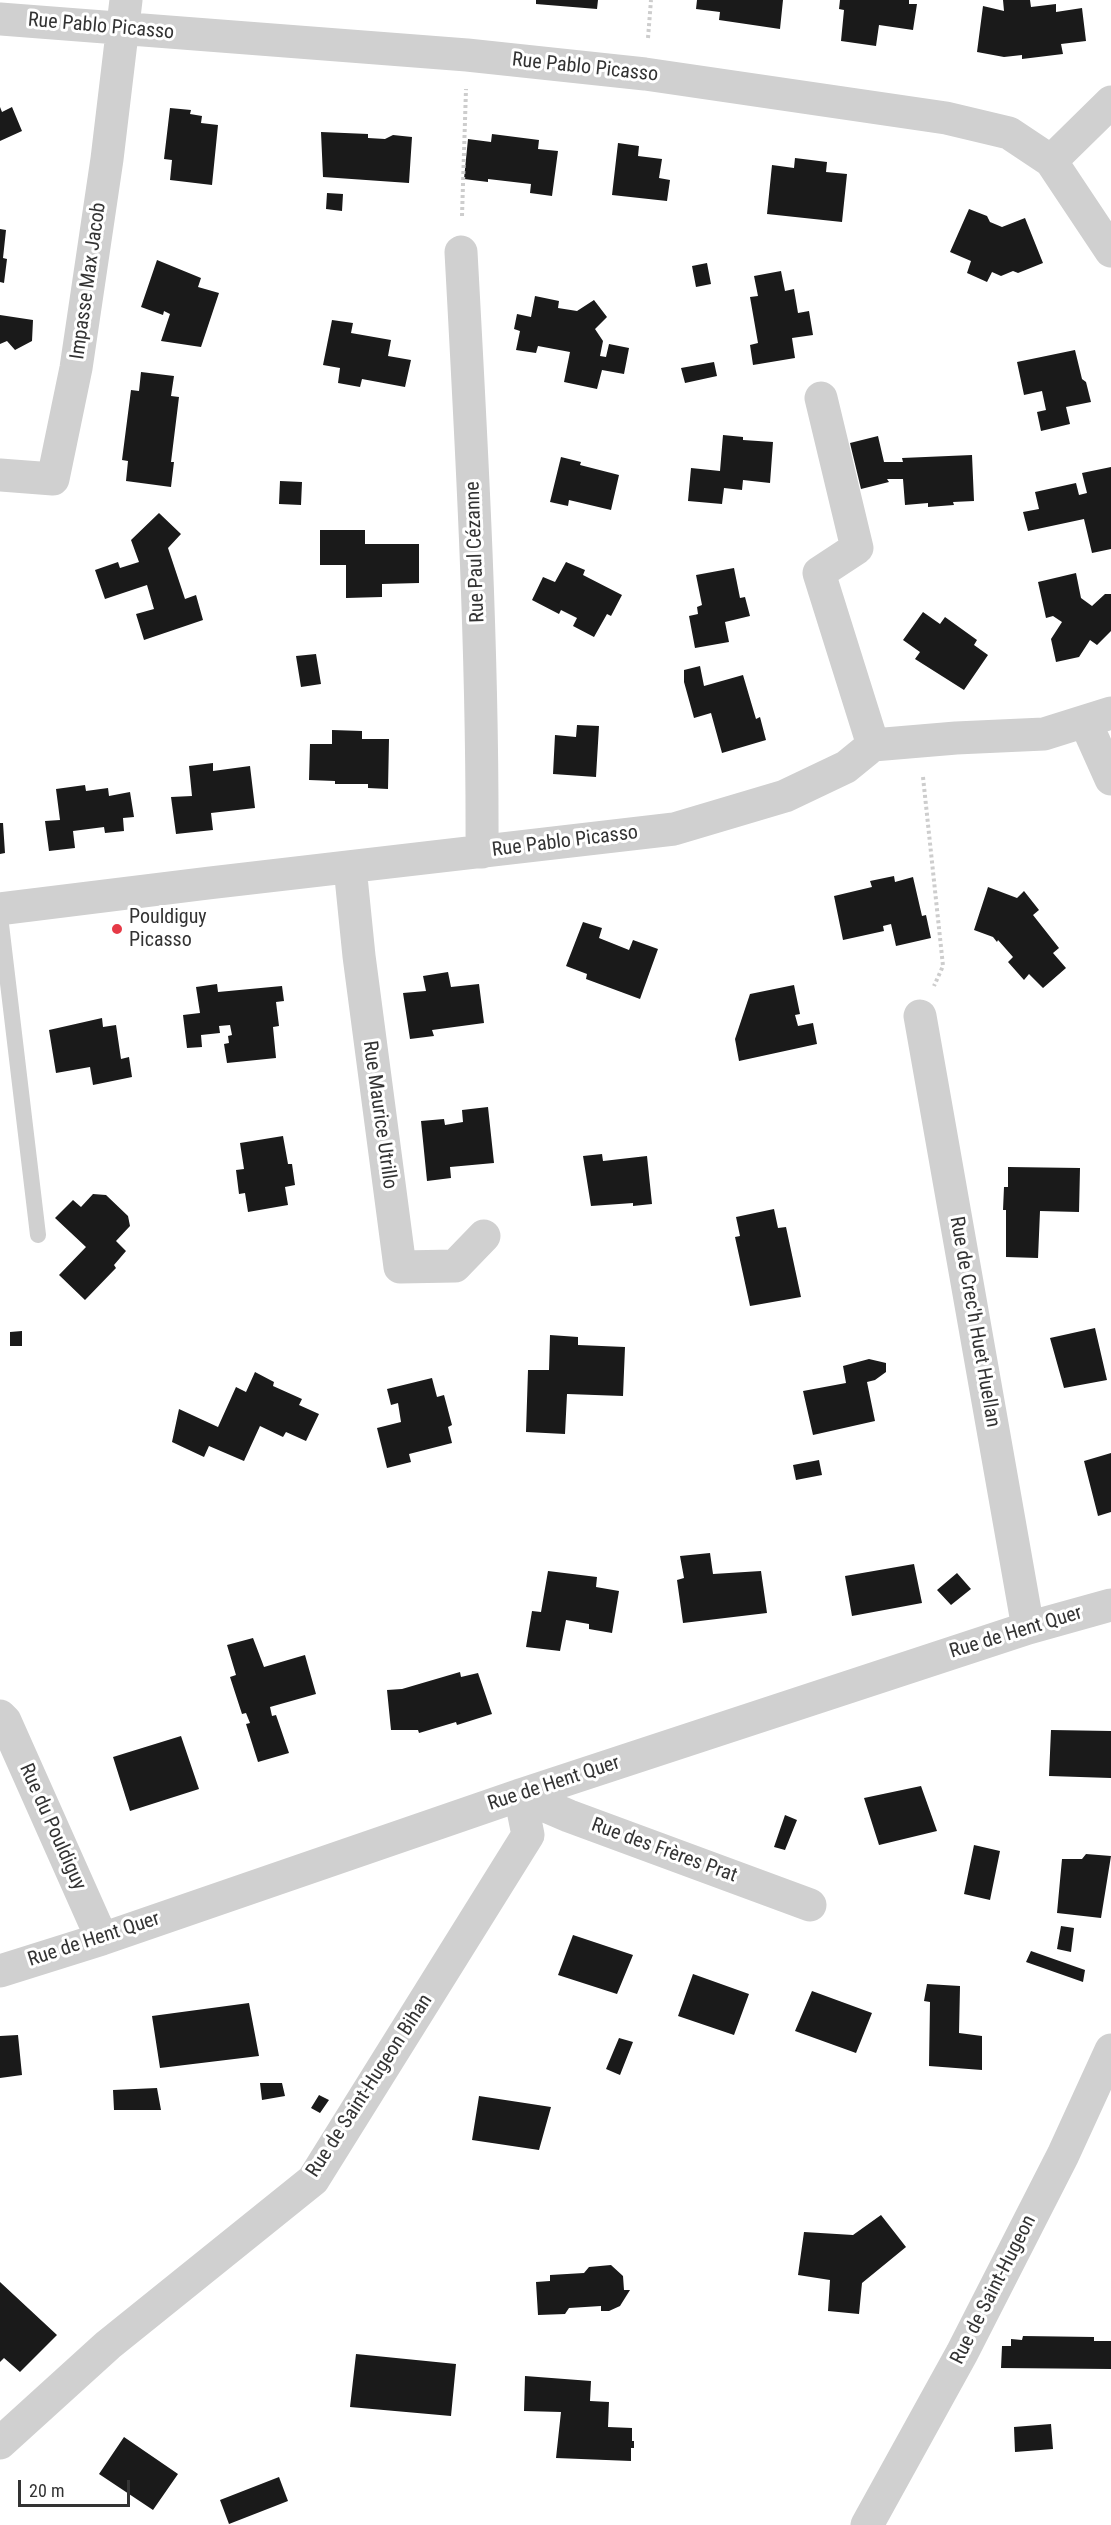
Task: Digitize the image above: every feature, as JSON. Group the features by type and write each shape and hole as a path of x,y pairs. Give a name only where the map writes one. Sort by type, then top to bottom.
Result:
{"street":[{"name":"Rue Pablo Picasso","path":"0,19 125,15 645,74 945,118 1009,133 1050,161 1111,250"},
{"name":"Impasse Max Jacob","path":"0,476 53,479 76,368 125,15"},
{"path":"1050,161 1111,102"},
{"name":"Rue Paul Cézanne","path":"461,252 475,500 482,751 482,852"},
{"path":"821,398 857,548 819,573 873,745 1044,734 1098,717 1111,779"},
{"name":"Rue Pablo Picasso","path":"0,909 674,829 784,796 846,767 873,745"},
{"name":"Rue Maurice Utrillo","path":"350,867 374,1079 400,1267 455,1266 484,1236"},
{"name":"Rue de Crec'h Huet Huellan","path":"920,1016 1028,1628"},
{"name":"Rue de Hent Quer","path":"0,1971 102,1939 520,1795 1028,1628 1111,1605"},
{"name":"Rue du Pouldiguy","path":"0,1716 5,1721 102,1939"},
{"name":"Rue des Frères Prat","path":"520,1795 569,1816 810,1905"},
{"name":"Rue de Saint-Hugeon Bihan","path":"0,2443 108,2345 313,2180 528,1835 520,1795"},
{"name":"Rue de Saint-Hugeon","path":"867,2525 962,2354 1063,2155 1111,2050"}],"lane":[{"path":"0,916 38,1235"}],"path":[{"path":"461,252 467,55"},
{"path":"919,741 943,966 920,1016"}],"building":[{"path":"536,0 598,0 597,9 536,4"},
{"path":"697,0 783,0 780,29 719,20 720,12 696,9"},
{"path":"840,0 909,0 909,4 917,4 913,30 879,25 876,46 841,41 844,10 839,9"},
{"path":"1003,0 1030,0 1031,7 1056,4 1056,12 1082,8 1086,41 1061,44 1063,54 1022,59 1022,55 1004,57 977,52 983,6 1004,11"},
{"path":"0,107 2,112 12,107 22,131 0,141"},
{"path":"170,108 191,110 190,114 202,116 201,123 218,125 212,185 170,180 172,160 164,159"},
{"path":"321,132 368,134 368,138 385,139 393,135 412,137 409,183 323,177"},
{"path":"492,134 539,140 538,149 558,151 552,196 530,193 531,184 464,179 468,139 491,142"},
{"path":"618,143 639,146 638,156 662,159 659,178 670,180 667,201 612,195"},
{"path":"795,158 827,162 826,172 847,174 842,222 767,214 772,165 794,168"},
{"path":"327,193 343,194 342,211 326,209"},
{"path":"969,209 987,216 990,222 1002,227 1025,218 1043,263 1018,273 1013,271 1001,276 992,272 987,282 967,273 971,261 950,252"},
{"path":"0,229 6,230 3,258 7,259 4,283 0,282"},
{"path":"157,260 201,278 198,287 219,293 201,347 161,341 170,314 164,311 163,315 141,307"},
{"path":"707,263 711,284 696,287 692,266"},
{"path":"781,271 785,291 794,289 798,313 809,311 813,335 792,338 795,358 753,365 750,345 758,343 750,297 758,296 754,276"},
{"path":"535,296 559,301 558,308 577,311 594,300 607,317 595,329 603,341 600,356 606,357 609,344 629,348 624,374 602,370 597,389 564,382 570,352 538,346 536,353 516,350 520,331 514,329 517,314 531,317"},
{"path":"0,315 33,320 32,341 15,350 7,341 0,344"},
{"path":"332,320 353,323 351,333 391,340 388,356 411,360 405,387 362,379 360,387 338,383 340,368 323,365"},
{"path":"1075,350 1082,379 1086,382 1091,402 1066,407 1070,424 1041,431 1037,412 1046,410 1042,391 1024,395 1017,362"},
{"path":"714,362 717,376 685,383 681,368"},
{"path":"141,372 174,376 171,396 179,397 171,462 174,462 171,487 126,481 128,461 122,460 131,390 139,391"},
{"path":"723,435 743,437 743,440 773,442 770,483 743,480 742,490 724,488 722,504 688,501 691,468 720,471"},
{"path":"878,436 884,462 903,462 902,458 972,455 974,501 928,507 928,503 905,505 903,479 887,479 889,482 861,489 850,443"},
{"path":"561,457 581,462 580,465 619,475 611,510 569,500 568,506 550,502"},
{"path":"1111,467 1111,549 1092,553 1084,519 1028,531 1023,512 1039,509 1035,492 1076,483 1079,495 1087,493 1082,473"},
{"path":"280,481 302,482 301,505 279,504"},
{"path":"159,513 181,534 168,548 185,599 196,595 203,620 144,640 136,614 154,609 147,585 105,599 95,570 118,562 120,568 139,562 131,540"},
{"path":"320,530 365,530 365,544 419,544 419,583 382,584 382,597 346,598 346,565 320,565"},
{"path":"566,562 585,570 583,575 622,595 611,616 607,614 594,637 573,626 577,618 561,610 559,614 532,600 543,577 555,582"},
{"path":"734,568 740,598 745,597 750,616 725,622 729,642 695,648 689,616 698,614 697,607 702,605 696,575"},
{"path":"1076,573 1081,598 1092,606 1105,594 1111,594 1111,631 1097,645 1090,640 1079,657 1056,662 1051,639 1062,622 1053,616 1046,618 1038,582"},
{"path":"923,612 940,624 945,617 977,640 974,645 988,655 964,690 915,659 920,652 903,640"},
{"path":"316,654 321,684 301,687 296,656"},
{"path":"700,666 704,686 743,675 756,719 760,717 766,740 722,753 711,713 694,718 684,682 684,670"},
{"path":"577,725 599,726 596,777 553,774 555,735 576,737"},
{"path":"332,730 362,731 362,739 389,739 388,789 368,788 368,784 335,784 335,781 309,780 310,744 332,744"},
{"path":"213,763 213,771 250,766 255,808 211,813 213,830 176,834 171,797 192,796 189,766"},
{"path":"85,785 86,791 108,788 109,796 130,792 134,817 123,818 124,831 105,833 104,827 73,831 75,848 49,851 45,821 60,820 56,789"},
{"path":"0,823 3,823 5,853 0,854"},
{"path":"894,876 895,882 913,877 922,916 926,915 931,938 896,946 891,924 883,926 884,931 843,940 834,896 872,887 870,881"},
{"path":"988,887 1017,898 1024,891 1039,910 1033,915 1059,948 1053,953 1066,968 1043,988 1029,974 1024,980 1008,962 1013,957 998,940 997,942 993,937 974,930"},
{"path":"583,922 602,928 599,938 629,950 633,940 658,949 640,999 586,979 587,974 566,966"},
{"path":"448,972 451,987 479,984 484,1023 432,1030 434,1036 410,1039 403,993 426,991 423,976"},
{"path":"217,984 218,992 282,986 284,1001 276,1002 279,1026 273,1027 276,1058 227,1063 224,1044 229,1043 228,1036 232,1035 230,1025 219,1026 220,1033 201,1035 202,1047 187,1048 183,1015 200,1013 196,987"},
{"path":"794,985 800,1014 795,1015 798,1026 813,1023 817,1044 739,1061 735,1039 750,994"},
{"path":"102,1018 103,1027 116,1025 121,1059 129,1057 132,1077 93,1085 90,1067 56,1073 49,1030"},
{"path":"488,1107 494,1163 450,1167 451,1178 427,1181 421,1121 444,1119 445,1125 463,1122 462,1110"},
{"path":"283,1136 288,1164 292,1164 295,1185 285,1187 288,1205 248,1212 245,1193 239,1194 236,1170 244,1169 240,1143"},
{"path":"602,1154 603,1161 647,1156 652,1204 591,1206 583,1156"},
{"path":"1008,1167 1080,1168 1079,1212 1040,1211 1038,1258 1006,1257 1006,1210 1003,1210 1004,1187 1008,1187"},
{"path":"93,1194 106,1195 128,1216 130,1226 116,1241 126,1251 114,1265 116,1268 85,1300 59,1275 86,1247 55,1218 73,1200 81,1207"},
{"path":"774,1209 778,1228 786,1227 801,1297 750,1306 735,1237 740,1236 736,1217"},
{"path":"1095,1328 1107,1380 1064,1388 1050,1338"},
{"path":"22,1331 22,1346 10,1346 10,1332"},
{"path":"550,1335 578,1337 578,1345 625,1347 623,1396 567,1394 565,1434 526,1432 528,1370 549,1370"},
{"path":"869,1359 886,1363 886,1372 875,1380 867,1382 875,1421 813,1435 803,1391 846,1383 843,1366"},
{"path":"255,1372 274,1382 273,1386 302,1399 299,1405 319,1414 306,1441 286,1432 283,1437 260,1426 244,1461 209,1446 204,1457 172,1442 179,1409 218,1427 236,1387 246,1392"},
{"path":"432,1378 437,1397 444,1395 452,1425 448,1427 452,1443 409,1454 411,1462 387,1468 377,1428 401,1422 398,1403 391,1405 387,1389"},
{"path":"1111,1453 1111,1512 1098,1516 1084,1461"},
{"path":"819,1460 822,1475 796,1480 793,1465"},
{"path":"710,1553 713,1574 761,1571 767,1613 683,1623 677,1580 684,1578 680,1556"},
{"path":"914,1564 922,1603 852,1616 845,1576"},
{"path":"548,1571 597,1577 596,1587 619,1591 612,1633 589,1629 589,1624 566,1620 560,1651 526,1647 532,1611 541,1612"},
{"path":"957,1573 971,1589 951,1605 937,1590"},
{"path":"253,1638 264,1667 305,1655 316,1694 270,1707 272,1716 276,1715 289,1753 258,1762 246,1724 250,1723 246,1713 242,1714 230,1677 236,1675 227,1645"},
{"path":"460,1672 461,1677 478,1673 492,1714 457,1725 456,1722 419,1733 418,1730 391,1730 387,1690 402,1689"},
{"path":"1051,1730 1111,1731 1111,1778 1049,1776"},
{"path":"181,1736 199,1789 130,1811 113,1757"},
{"path":"921,1786 937,1831 879,1845 864,1798"},
{"path":"785,1815 797,1820 785,1850 774,1847"},
{"path":"974,1845 1000,1851 990,1900 964,1894"},
{"path":"1086,1854 1111,1856 1101,1918 1057,1913 1062,1859 1082,1859"},
{"path":"1061,1926 1074,1928 1071,1952 1057,1949"},
{"path":"573,1935 633,1955 617,1994 558,1975"},
{"path":"1031,1951 1085,1970 1083,1982 1026,1962"},
{"path":"693,1974 749,1994 734,2035 678,2016"},
{"path":"927,1984 960,1986 959,2033 982,2036 982,2070 929,2066 930,2002 924,2001"},
{"path":"812,1991 872,2013 856,2053 795,2031"},
{"path":"249,2003 259,2056 160,2068 152,2016"},
{"path":"18,2035 22,2075 0,2078 0,2036"},
{"path":"619,2038 633,2042 620,2075 606,2069"},
{"path":"260,2083 282,2083 285,2096 262,2100"},
{"path":"157,2088 161,2110 114,2110 113,2090"},
{"path":"319,2095 329,2100 320,2113 311,2108"},
{"path":"479,2096 551,2107 539,2150 472,2140"},
{"path":"881,2215 906,2247 862,2283 859,2314 828,2311 830,2280 798,2275 804,2232 853,2235"},
{"path":"611,2265 623,2276 624,2290 630,2290 620,2306 609,2311 601,2311 601,2306 569,2308 565,2314 538,2315 536,2282 550,2281 550,2275 584,2273 589,2267"},
{"path":"0,2282 57,2335 20,2372 4,2358 0,2362"},
{"path":"1023,2336 1094,2337 1094,2341 1111,2341 1111,2369 1001,2368 1002,2346 1011,2346 1011,2339 1022,2340"},
{"path":"356,2354 456,2364 451,2416 350,2407"},
{"path":"525,2376 591,2381 590,2401 609,2402 608,2427 632,2428 634,2448 631,2448 631,2461 556,2458 561,2412 524,2411"},
{"path":"1051,2424 1053,2449 1015,2452 1014,2427"},
{"path":"124,2437 178,2474 153,2510 99,2474"},
{"path":"279,2477 288,2501 229,2524 220,2500"}],"place":[{"name":"Pouldiguy Picasso","path":"117,929"}]}
